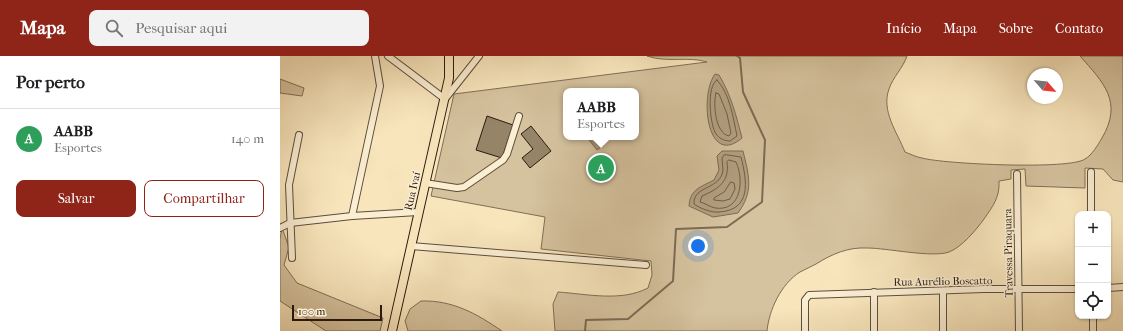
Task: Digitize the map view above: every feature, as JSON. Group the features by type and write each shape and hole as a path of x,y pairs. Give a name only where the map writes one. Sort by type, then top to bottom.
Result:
{"main road":[{"name":"Rua Ivaí","path":"392,331 445,99 449,78 448,56"}],"street":[{"path":"352,216 380,86 375,56"},
{"path":"388,56 445,99 479,56"},
{"path":"425,183 457,188 464,187 504,160 519,116"},
{"path":"292,258 289,185 299,135"},
{"path":"1091,172 1091,211"},
{"name":"Travessa Piraquara","path":"1017,174 1019,331"},
{"path":"281,228 290,223 352,216 418,212"},
{"path":"411,246 646,265"},
{"path":"1111,288 1123,287"},
{"name":"Rua Aurélio Boscatto","path":"805,331 804,300 809,294 943,290 1075,289"},
{"path":"943,290 943,331"},
{"path":"874,292 874,331"},
{"path":"1092,319 1093,331"}],"shaded area":[{"path":"647,56 907,56 893,80 887,97 888,113 905,152 918,157 934,160 979,164 1032,165 1075,162 1088,157 1097,147 1108,125 1111,114 1111,103 1103,84 1080,56 1123,56 1123,182 1113,180 1103,169 1085,168 1085,188 1026,186 1025,169 1011,170 1011,179 999,181 997,197 984,219 968,238 954,250 941,254 932,254 876,248 860,248 834,254 800,272 787,283 773,306 767,331 555,331 553,304 558,292 615,296 638,292 648,288 652,275 651,261 541,249 545,217 431,196 454,94 707,62 700,60 662,59"},
{"path":"280,79 304,88 302,96 280,93"},
{"path":"282,228 289,247 284,265 297,283 383,318 380,331 326,331 280,301 280,239"},
{"path":"421,301 444,303 464,309 502,331 408,331 405,321 410,309"}],"water":[{"path":"715,74 719,75 727,90 742,138 730,145 721,144 714,137 709,126 707,112 708,98 710,84"},
{"path":"589,140 600,140 604,145 597,150"},
{"path":"722,151 743,151 749,183 746,198 738,213 713,217 689,206 694,192 714,180 719,170 717,156"}],"building":[{"path":"487,116 513,125 502,158 476,150"},
{"path":"531,126 551,151 530,168 522,158 533,149 521,134"}],"waterway":[{"path":"585,331 586,320 628,319 673,281 676,229 727,227 762,202 765,140 743,92 740,58 737,56"}],"place":[{"name":"AABB","path":"601,168"}]}
